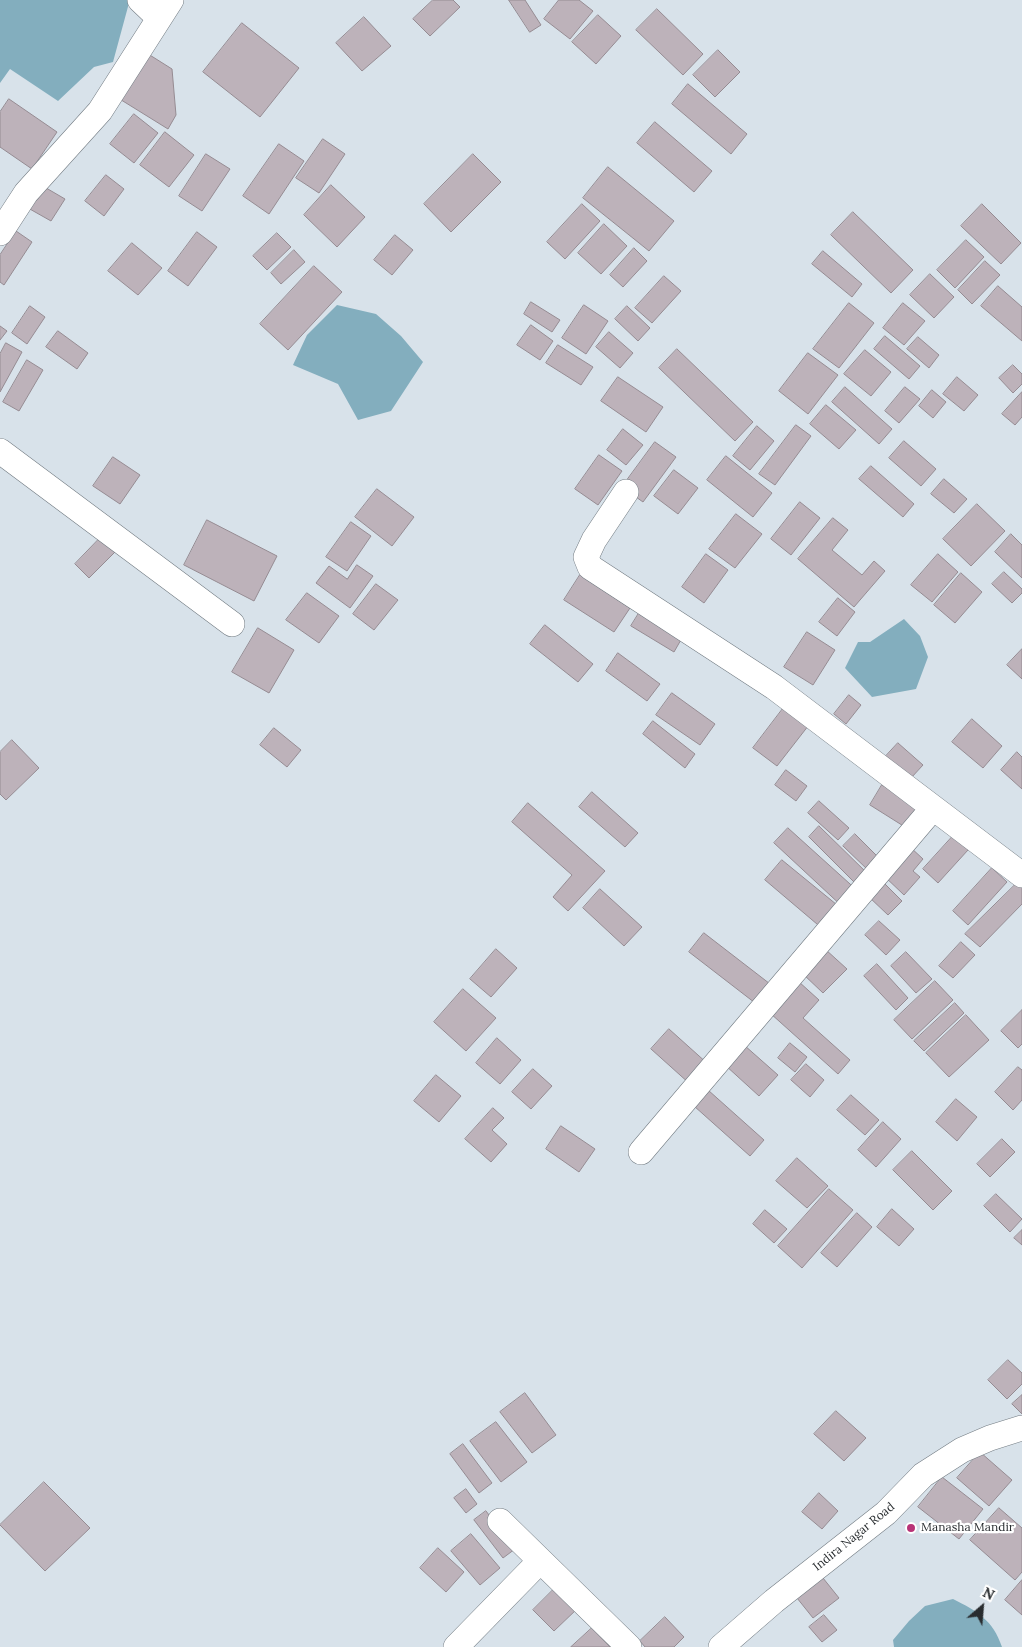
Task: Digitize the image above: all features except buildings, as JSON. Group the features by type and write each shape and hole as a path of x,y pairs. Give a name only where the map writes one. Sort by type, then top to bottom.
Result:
{"street":[{"path":"0,233 26,194 100,111 165,9 140,0"},
{"path":"0,450 232,624"},
{"path":"626,492 594,540 586,557 590,567 774,687 1022,875"},
{"path":"641,1152 933,808"},
{"name":"Indira Nagar Road","path":"721,1647 774,1601 886,1514 923,1475 962,1450 990,1438 1022,1428"},
{"path":"500,1522 629,1647"},
{"path":"456,1647 540,1561"}],"water":[{"path":"0,0 127,0 129,3 113,62 94,67 58,101 10,69 0,83"},
{"path":"337,305 376,314 401,336 423,362 391,411 358,420 338,384 293,365 307,335"},
{"path":"904,619 920,636 928,657 916,689 872,697 845,668 858,642 870,642"},
{"path":"953,1599 983,1617 994,1630 1002,1647 894,1647 893,1640 925,1606"}],"place":[{"name":"Manasha Mandir","path":"911,1528"}]}
